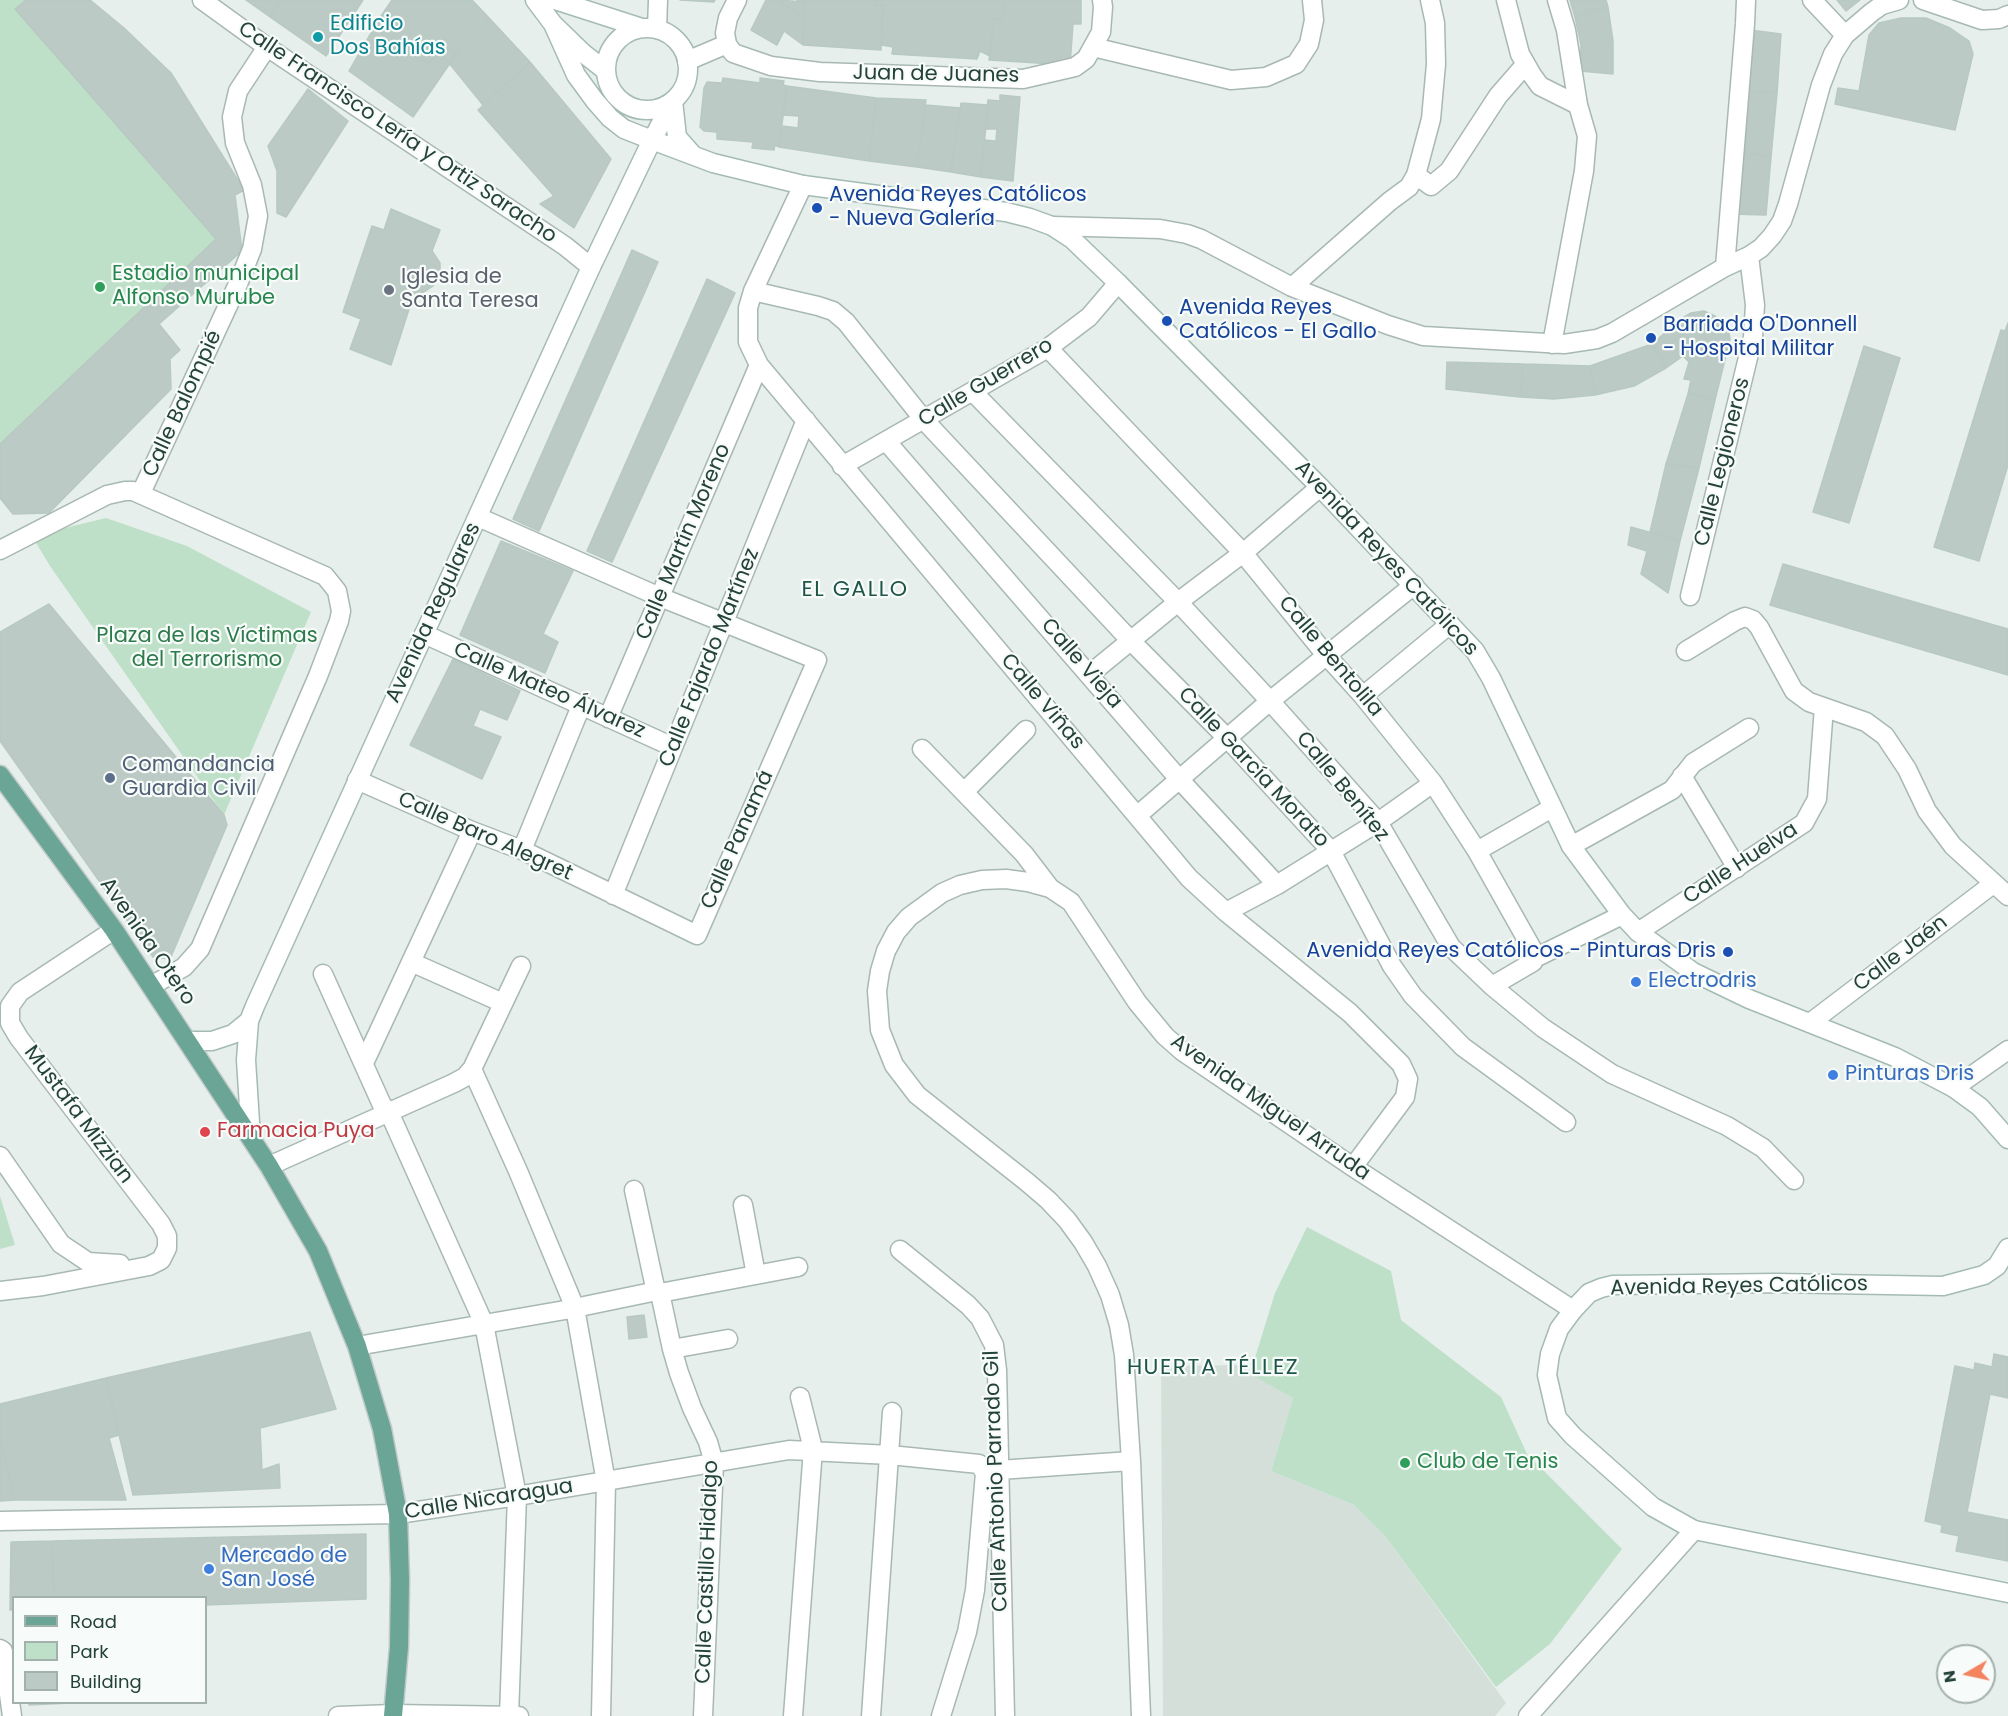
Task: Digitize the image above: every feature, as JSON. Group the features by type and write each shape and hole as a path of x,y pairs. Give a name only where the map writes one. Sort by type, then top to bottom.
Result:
{"main road":[{"name":"Avenida Otero","path":"0,775 114,930 269,1166 318,1251 357,1346 382,1429 398,1514 399,1647 393,1715"}],"street":[{"name":"Calle Francisco Lería y Ortiz Saracho","path":"202,0 267,47 555,239 591,267"},
{"path":"535,0 553,24 609,80 623,102 639,109 657,109 673,101 683,90 688,75 687,61 682,46 671,35 555,0"},
{"path":"650,29 658,0"},
{"path":"687,61 727,44 725,33 728,18 737,0"},
{"name":"Juan de Juanes","path":"727,44 733,53 749,60 771,66 820,72 1023,79 1075,67 1086,59 1101,32 1102,0"},
{"path":"1093,46 1231,80 1266,78 1296,64 1309,44 1314,20 1312,0"},
{"path":"1292,287 1409,187 1416,176 1431,119 1436,64 1435,23 1430,0"},
{"path":"1506,0 1525,65 1540,86 1578,105"},
{"path":"1552,344 1584,171 1587,136 1578,105 1566,30 1557,0"},
{"path":"1725,267 1746,0"},
{"path":"1812,0 1845,35"},
{"path":"1052,226 1160,229 1187,234 1202,239 1292,287 1414,334 1552,344 1581,342 1612,333 1761,248 1782,220 1821,85 1833,54 1845,35 1877,9 1899,0"},
{"path":"1923,0 1982,20 1999,19 2008,15"},
{"path":"553,24 576,75 603,110 624,129"},
{"path":"624,129 615,112 609,80 609,56 616,42 628,33 650,29"},
{"name":"Calle Balompié","path":"141,493 252,249 258,216 252,185 235,144 232,117 238,91 267,47"},
{"path":"1416,176 1431,186 1449,171 1498,96 1525,65"},
{"path":"673,101 677,137 693,155"},
{"name":"Avenida Regulares","path":"250,1138 246,1060 249,1021 591,267 673,101"},
{"name":"Avenida Reyes Católicos","path":"624,129 714,163 803,185 1006,212 1052,226 1072,239 1320,487 1474,651 1491,678 1571,846 1622,915 1638,932 1693,972 1749,999 1896,1057 1954,1088 1980,1107 2008,1136"},
{"name":"Calle Viñas","path":"803,185 753,291 748,309 748,342 759,365 1190,878 1226,912 1350,1013 1401,1064 1408,1079 1405,1097 1353,1167"},
{"name":"Calle Legioneros","path":"1690,596 1753,337 1755,305 1749,256"},
{"name":"Calle Guerrero","path":"842,466 1048,348 1089,317 1118,283"},
{"name":"Calle García Morato","path":"753,291 818,306 833,311 846,322 924,420 1131,641 1227,738 1331,851 1392,966 1413,996 1463,1047 1566,1122"},
{"name":"Calle Bentolila","path":"1048,348 1243,553 1433,783 1477,851 1534,950 1535,958"},
{"name":"Calle Martín Moreno","path":"608,718 759,365"},
{"name":"Calle Benítez","path":"973,392 1178,602 1270,700 1378,822 1450,947 1492,986 1543,1028 1612,1074 1727,1126 1763,1148 1794,1180"},
{"name":"Calle Fajardo Martínez","path":"613,895 806,420"},
{"name":"Calle Vieja","path":"886,441 1179,779 1277,885"},
{"path":"1090,674 1178,602 1243,553 1320,487"},
{"path":"0,550 107,495 125,491 141,493 326,576 337,591 341,611 318,676 200,949 184,967 151,986"},
{"path":"478,517 724,624"},
{"path":"1138,815 1270,700 1414,585"},
{"path":"1686,651 1735,621 1745,617 1753,620 1794,691 1809,702 1866,722 1885,736 1907,769 1927,811 1953,846 2008,896"},
{"name":"Calle Panamá","path":"613,895 697,935 817,660 724,624"},
{"path":"1363,696 1450,624"},
{"name":"Calle Mateo Álvarez","path":"424,634 674,747"},
{"path":"522,850 580,706"},
{"name":"Calle Huelva","path":"1638,932 1804,823 1817,799 1824,707"},
{"path":"1571,846 1672,790 1693,763 1749,728"},
{"path":"964,792 1026,730"},
{"path":"922,749 1024,854 1050,888"},
{"path":"1682,776 1737,868"},
{"name":"Calle Baro Alegret","path":"357,780 472,831 522,850 613,895"},
{"path":"1226,912 1277,885 1378,822 1433,783"},
{"path":"1477,851 1552,808"},
{"path":"364,1064 472,831"},
{"name":"Avenida Miguel Arruda","path":"1141,1716 1131,1461 1124,1355 1119,1325 1110,1295 1097,1266 1078,1235 1048,1200 917,1095 904,1081 886,1048 877,1012 880,971 886,951 896,932 924,904 960,885 982,880 1017,880 1050,888 1071,902 1137,1002 1165,1036 1191,1057 1353,1167 1573,1310"},
{"name":"Calle Jaén","path":"1810,1023 1993,884"},
{"path":"1492,986 1533,962 1535,958 1622,915"},
{"path":"0,1005 114,930"},
{"path":"411,962 503,1003"},
{"path":"269,1166 454,1083 472,1069 521,966"},
{"path":"323,974 382,1105 389,1112 484,1324 517,1496 509,1716"},
{"name":"Mustafa Mizzian","path":"20,992 10,1006 10,1023 19,1038 161,1224 167,1236 167,1248 161,1260 149,1266"},
{"path":"188,1041 212,1041 233,1034 249,1021"},
{"path":"1954,1088 2008,1050"},
{"path":"472,1069 518,1171 575,1308 606,1482 601,1716"},
{"path":"0,1156 62,1244 88,1262 149,1266"},
{"name":"Calle Castillo Hidalgo","path":"634,1190 672,1349 692,1408 711,1448 714,1463 703,1716"},
{"path":"743,1204 756,1275"},
{"name":"Avenida Reyes Católicos","path":"2008,1248 1997,1266 1984,1275 1943,1286 1776,1283 1613,1285 1589,1293 1559,1329 1550,1354 1547,1375 1557,1418 1573,1436 1653,1507 1694,1530 2008,1593"},
{"name":"Calle Antonio Parrado Gil","path":"900,1250 968,1305 980,1318 989,1333 996,1358 1005,1716"},
{"path":"0,1291 43,1286 149,1266"},
{"path":"357,1346 798,1267"},
{"path":"672,1349 728,1339"},
{"path":"793,1716 813,1449 800,1396"},
{"path":"871,1716 892,1412"},
{"name":"Calle Nicaragua","path":"0,1521 398,1514 606,1482 789,1450 813,1449 975,1464 982,1467 985,1473 975,1590 967,1632 941,1716"},
{"path":"999,1470 1131,1461"},
{"path":"1528,1716 1694,1530"},
{"path":"0,1649 3,1651 12,1716"},
{"path":"0,1713 7,1716"},
{"path":"338,1716 521,1716"}],"shaded area":[{"path":"1238,1365 1293,1398 1271,1471 1354,1505 1385,1536 1506,1703 1495,1716 1163,1716 1161,1366"}],"green space":[{"name":"Estadio municipal Alfonso Murube","path":"0,0 44,0 234,188 242,251 159,324 180,350 170,359 171,389 49,513 13,514 0,498"},
{"name":"Plaza de las Víctimas del Terrorismo","path":"106,518 187,546 311,612 224,815 50,566 32,536"},
{"path":"0,1196 15,1245 0,1249"},
{"name":"Club de Tenis","path":"1307,1227 1391,1271 1401,1320 1501,1397 1527,1454 1622,1549 1550,1644 1496,1687 1385,1536 1354,1505 1271,1471 1293,1398 1250,1374 1275,1293"}],"building":[{"path":"26,0 90,0 124,28 171,73 244,190 235,195 242,251 159,324 180,350 170,359 171,389 49,513 13,514 0,498 0,444 216,239 15,9"},
{"path":"246,0 280,0 270,17"},
{"name":"Edificio Dos Bahías","path":"280,0 363,0 326,56 270,17"},
{"path":"392,0 472,0 490,19 460,46 457,53 442,45 429,64 389,43 400,29 379,19"},
{"path":"680,0 715,0 714,2"},
{"path":"766,0 777,0 804,16 803,45 784,31 777,45 751,30"},
{"path":"777,0 804,2 804,16"},
{"path":"797,0 875,0 875,5 883,4 881,50 803,45 804,2 797,2"},
{"path":"875,0 1004,0 1003,19 994,19 990,56 980,51 977,59 892,54 893,47 882,45 883,4 875,5"},
{"path":"1004,0 1081,0 1081,24 1073,24 1070,65 989,60 994,19 1003,19"},
{"path":"1570,0 1606,0 1608,7 1575,17"},
{"path":"1837,0 1860,0 1846,11"},
{"path":"1608,7 1613,41 1613,74 1580,71 1581,45 1575,17"},
{"path":"1901,18 1926,18 1950,28 1969,41 1973,54 1955,130 1835,104 1838,88 1859,91 1869,35 1879,23"},
{"path":"379,19 400,29 389,43 429,64 442,45 457,53 413,117 349,71"},
{"path":"490,19 530,62 483,105 449,63 460,46"},
{"path":"1750,30 1781,34 1777,93 1743,91"},
{"path":"530,62 611,159 574,228 540,204 554,196 478,110"},
{"path":"723,78 760,83 760,78 784,81 783,85 787,86 779,147 775,145 774,150 752,148 753,142 717,139 717,132 704,131 700,127 704,88 707,82 722,83"},
{"path":"787,86 876,98 869,161 779,147 782,126 798,128 799,116 783,115"},
{"path":"308,89 348,121 286,217 277,213 277,171 268,146"},
{"path":"1743,91 1777,93 1771,157 1736,151"},
{"path":"1000,95 1020,97 1013,181 981,177 984,140 996,141 997,129 985,129 988,100 1000,101"},
{"path":"876,98 926,100 917,167 869,161"},
{"path":"961,103 988,105 981,177 951,172"},
{"path":"926,105 960,108 951,172 917,167"},
{"path":"1736,151 1771,157 1766,215 1730,214"},
{"name":"Iglesia de Santa Teresa","path":"391,209 440,230 432,251 440,263 440,276 433,286 412,300 391,365 350,349 361,319 343,312 372,226 384,230"},
{"path":"632,250 658,262 539,531 513,519"},
{"path":"707,279 735,293 612,562 587,551"},
{"path":"1704,311 1715,316 1728,327 1730,339 1715,400 1688,394 1691,380 1684,379 1689,362 1683,356 1666,368 1652,344 1681,319 1691,313"},
{"path":"2008,323 2008,465 1979,561 1934,547 2001,330 2005,331"},
{"path":"1652,344 1666,368 1634,386 1595,395 1590,366"},
{"path":"1864,346 1900,358 1849,523 1813,512"},
{"path":"1447,362 1523,364 1520,397 1446,389"},
{"path":"1523,364 1590,366 1595,395 1554,399 1520,397"},
{"path":"1688,394 1715,400 1699,468 1666,464"},
{"path":"1666,464 1699,468 1680,541 1650,532"},
{"path":"1631,527 1680,541 1668,593 1641,574 1647,551 1628,545"},
{"path":"501,541 573,571 543,634 558,642 545,673 460,635"},
{"path":"1783,564 2008,629 2008,675 1770,605"},
{"name":"Comandancia Guardia Civil","path":"49,604 224,815 227,825 170,959 153,957 0,741 0,632"},
{"path":"453,659 520,691 507,720 480,709 473,726 501,737 482,779 410,745"},
{"path":"644,1315 647,1337 629,1339 627,1317"},
{"path":"310,1332 336,1409 260,1428 262,1470 279,1464 280,1488 133,1495 106,1378"},
{"path":"1994,1354 2008,1357 2008,1398 1990,1394 1967,1512 2008,1520 2008,1561 1956,1551 1959,1536 1941,1532 1942,1525 1925,1521 1955,1366 1974,1370 1975,1363 1992,1367"},
{"path":"106,1378 119,1435 109,1438 126,1500 15,1500 0,1438 0,1404"},
{"path":"0,1438 15,1500 0,1501"},
{"name":"Mercado de San José","path":"366,1534 366,1599 207,1605 207,1596 54,1596 52,1541"},
{"path":"52,1541 54,1596 12,1596 12,1610 10,1610 11,1542"}],"place":[{"name":"Edificio Dos Bahías","path":"318,37"},
{"name":"Avenida Reyes Católicos - Nueva Galería","path":"817,208"},
{"name":"Estadio municipal Alfonso Murube","path":"100,287"},
{"name":"Iglesia de Santa Teresa","path":"389,290"},
{"name":"Avenida Reyes Católicos - El Gallo","path":"1167,321"},
{"name":"Barriada O'Donnell - Hospital Militar","path":"1651,338"},
{"name":"Comandancia Guardia Civil","path":"110,778"},
{"name":"Avenida Reyes Católicos - Pinturas Dris","path":"1728,952"},
{"name":"Electrodris","path":"1636,982"},
{"name":"Pinturas Dris","path":"1833,1075"},
{"name":"Farmacia Puya","path":"205,1132"},
{"name":"Club de Tenis","path":"1405,1463"},
{"name":"Mercado de San José","path":"209,1569"}],"district":[{"name":"EL GALLO","path":"855,590"},
{"name":"HUERTA TÉLLEZ","path":"1213,1368"}]}
